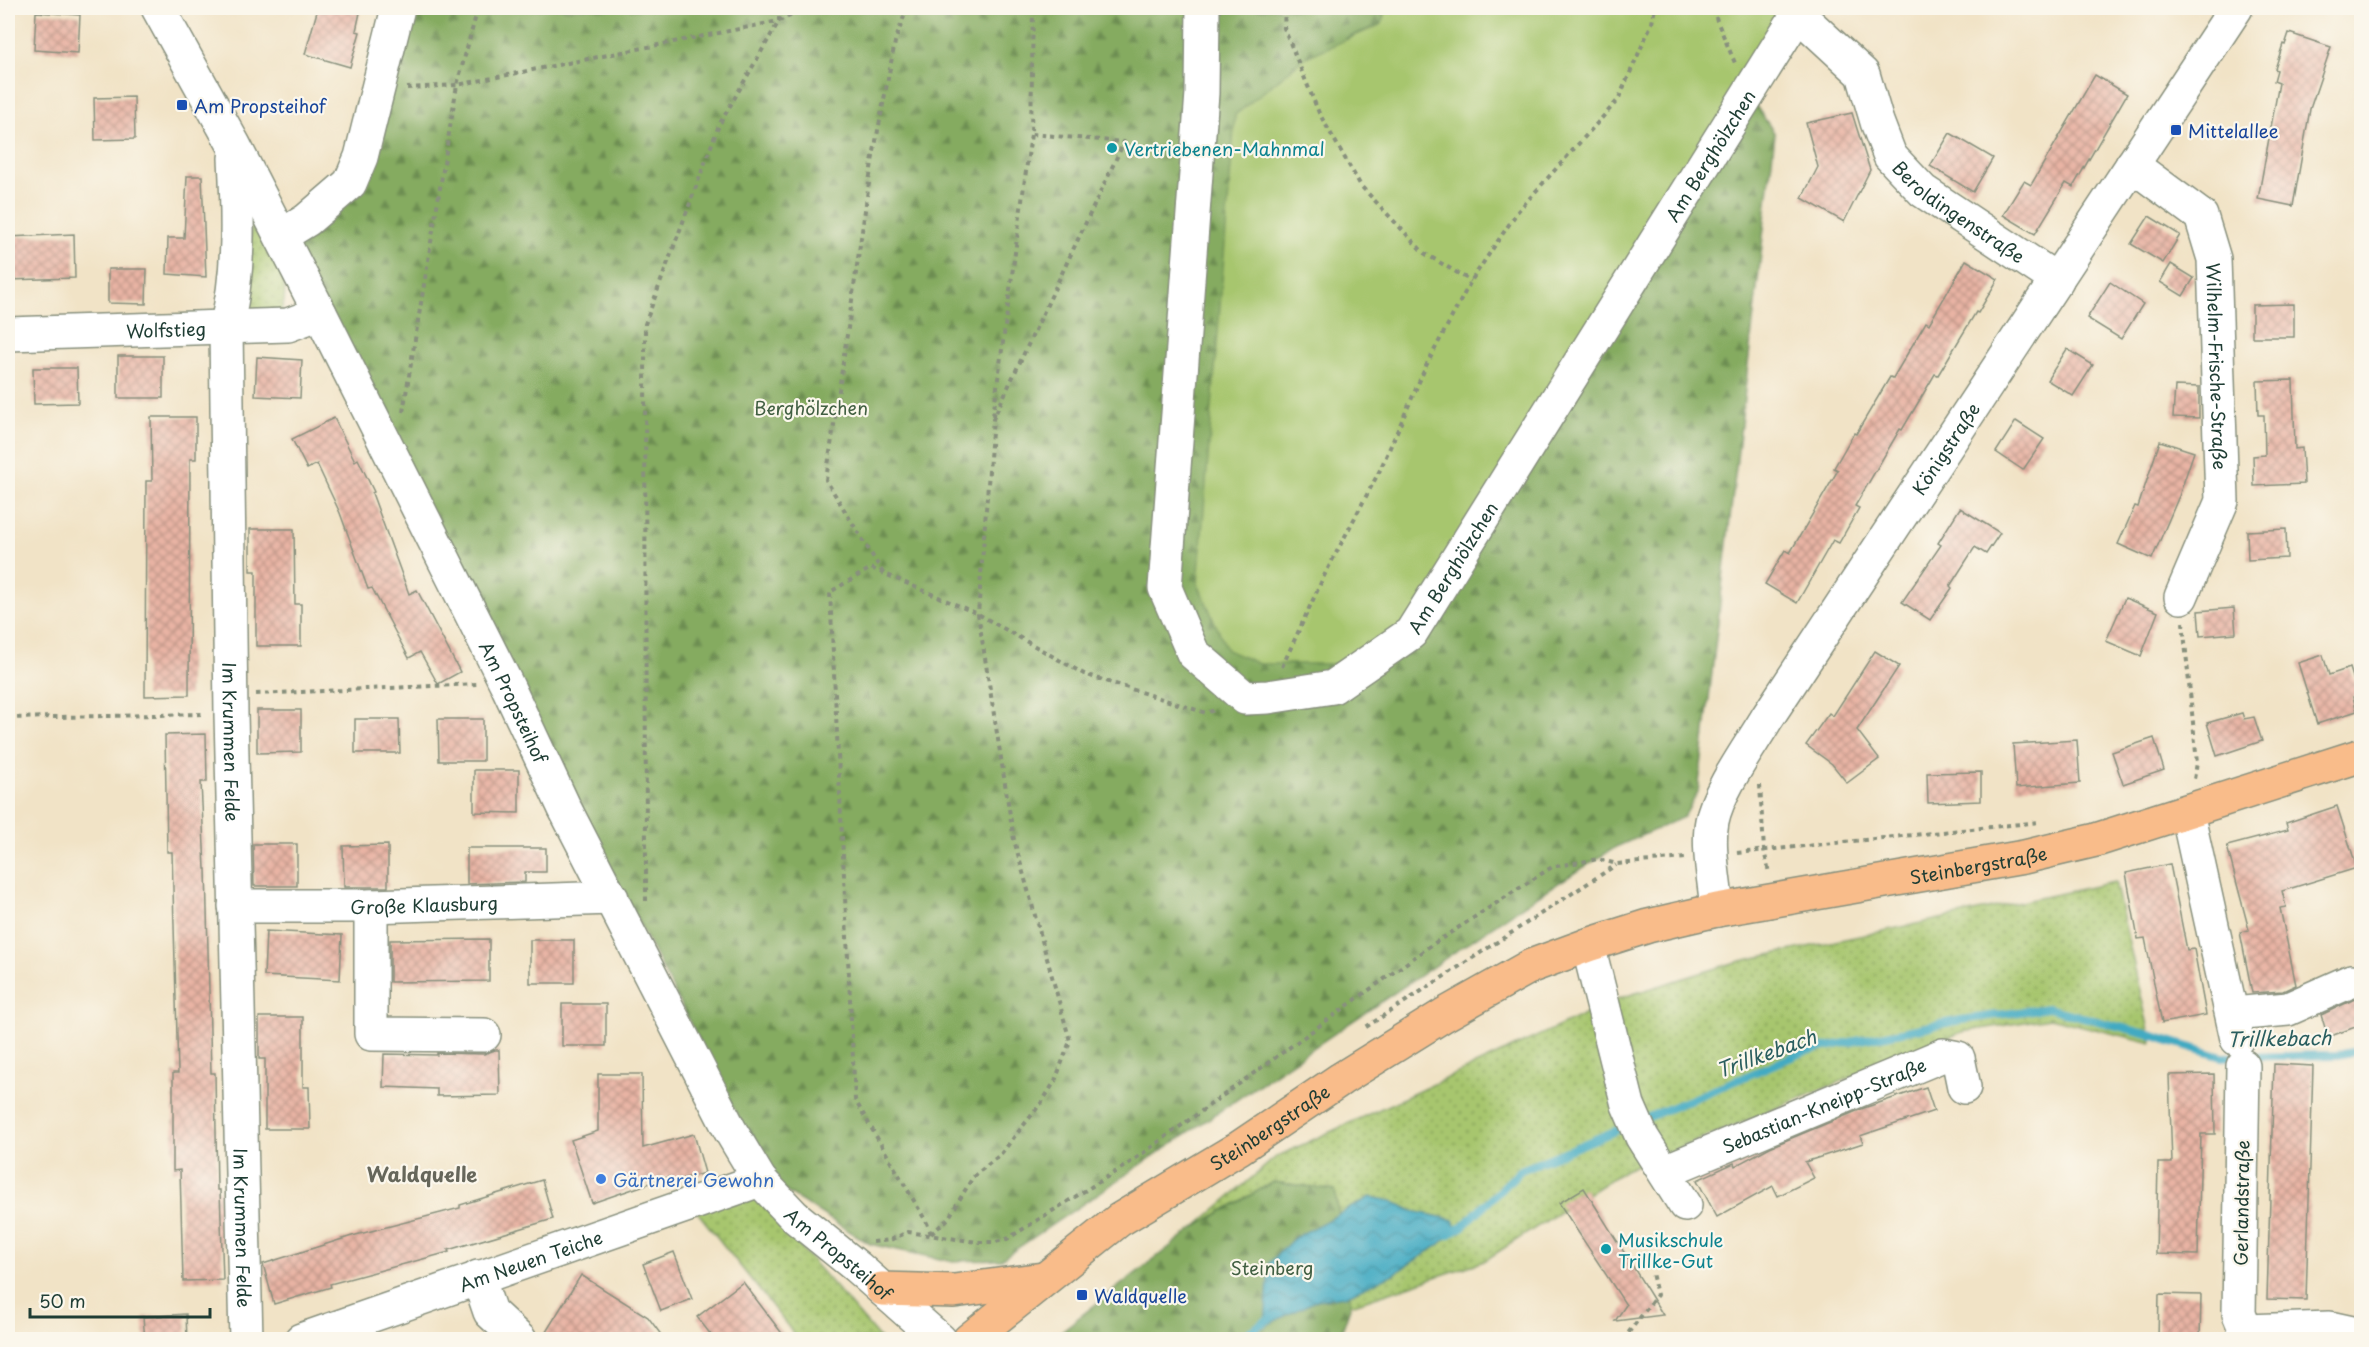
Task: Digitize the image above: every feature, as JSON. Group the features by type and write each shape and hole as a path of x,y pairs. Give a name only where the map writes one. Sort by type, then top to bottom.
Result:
{"main road":[{"name":"Steinbergstraße","path":"969,1340 1119,1220 1239,1148 1341,1079 1444,1015 1532,966 1648,926 1717,910 2024,857 2096,840 2361,755"},
{"path":"882,1289 954,1291 1044,1279"}],"street":[{"name":"Am Propsteihof","path":"158,8 234,145 321,313 506,683 565,809 730,1130 760,1180 794,1216 940,1340"},
{"path":"280,236 307,220 350,183 361,156 398,8"},
{"path":"1203,8 1202,93 1165,588 1193,653 1256,698"},
{"name":"Königstraße","path":"1717,910 1712,855 1712,822 1720,798 1767,718 2236,8"},
{"name":"Am Berghölzchen","path":"1256,698 1333,687 1411,633 1799,11"},
{"name":"Beroldingenstraße","path":"1799,11 1863,74 1876,122 1890,156 1923,191 2057,280"},
{"name":"Im Krummen Felde","path":"234,145 238,235 231,308 226,328 231,705 246,1340"},
{"name":"Wilhelm-Frische-Straße","path":"2132,165 2201,216 2214,259 2222,501 2181,597"},
{"name":"Wolfstieg","path":"8,334 288,325 321,313"},
{"name":"Gerlandstraße","path":"2187,812 2237,1040 2239,1314 2246,1335"},
{"name":"Große Klausburg","path":"235,906 371,906 612,898"},
{"path":"371,906 370,1034 484,1035"},
{"path":"1588,945 1628,1105 1642,1137 1685,1205"},
{"path":"2237,1040 2288,1009 2351,981"},
{"name":"Sebastian-Kneipp-Straße","path":"1665,1172 1943,1055 1958,1058 1964,1088"},
{"name":"Am Neuen Teiche","path":"301,1340 760,1180"},
{"path":"472,1280 479,1326 487,1340"},
{"path":"472,1280 490,1312 520,1340"},
{"path":"2246,1335 2330,1328 2361,1335"}],"path":[{"path":"402,412 456,85 478,8"},
{"path":"646,901 645,324 719,125 779,21 779,8"},
{"path":"378,89 456,85 779,21 808,8"},
{"path":"884,573 826,480 872,162 895,42 908,8"},
{"path":"931,1234 948,1219 973,1177 1000,1155 1042,1102 1055,1081 1070,1041 1014,840 978,614 993,419 1031,134 1033,8"},
{"path":"1285,8 1284,28 1319,113 1361,186 1424,253 1471,280"},
{"path":"931,1234 927,1223 855,1100 830,592 871,568 978,614 1084,674 1206,713 1256,698 1380,471 1427,364 1471,280 1518,211 1618,100 1652,23 1655,8"},
{"path":"1714,8 1716,21 1748,94"},
{"path":"993,419 1124,142 1031,134"},
{"path":"2181,597 2197,763 2187,812"},
{"path":"8,718 231,705 506,683"},
{"path":"1760,777 1764,850 1776,900"},
{"path":"866,1243 890,1240 908,1232 977,1242 996,1242 1007,1239 1128,1164 1430,946 1552,867 1598,859 1617,864 2045,822"},
{"path":"1623,1340 1657,1295 1652,1273"}],"green space":[{"name":"Berghölzchen","path":"404,8 1385,8 1382,24 1347,38 1747,93 1775,134 1698,792 1684,817 1616,847 1536,897 1000,1260 949,1261 870,1244 772,1183 286,234 365,160"},
{"path":"1385,8 1798,8 1410,633 1334,664 1259,664 1227,650 1198,584 1235,115 1306,57 1382,24"},
{"path":"252,218 282,275 284,299 281,311 251,311 245,307"},
{"path":"2115,882 2152,1043 2050,1018 1962,1032 1625,1170 1484,1261 1351,1305 1335,1190 1273,1182 1195,1227 1276,1157 1620,998 1736,962"},
{"name":"Steinberg","path":"1273,1182 1335,1190 1351,1305 1339,1339 1050,1340 1195,1227"},
{"path":"751,1190 880,1339 798,1339 695,1209"}],"water":[{"path":"1370,1197 1392,1201 1413,1211 1454,1220 1456,1230 1439,1245 1394,1274 1345,1296 1317,1300 1265,1326 1269,1263 1294,1238"}],"building":[{"path":"318,8 361,8 356,31 360,32 350,67 305,54"},
{"path":"36,12 80,15 78,53 34,50"},
{"path":"2289,33 2331,47 2310,109 2293,206 2258,199 2279,83 2274,81 2277,70 2275,69"},
{"path":"2095,75 2127,94 2073,187 2066,183 2035,234 2003,215 2024,181 2031,185"},
{"path":"134,97 135,139 95,140 94,98"},
{"path":"1852,113 1870,170 1844,222 1802,198 1818,167 1806,123"},
{"path":"1950,133 1993,158 1973,192 1930,166"},
{"path":"187,176 202,176 206,277 167,274 168,238 184,238"},
{"path":"2149,216 2180,235 2163,263 2131,244"},
{"path":"74,234 75,278 8,280 8,237"},
{"path":"1966,260 1998,279 1938,375 1935,374 1902,430 1900,429 1855,506 1859,508 1839,543 1833,540 1797,603 1765,584 1785,550 1790,553 1838,470 1834,468 1854,433 1856,434 1890,377 1893,378 1926,322 1929,324"},
{"path":"2171,264 2194,278 2183,296 2160,282"},
{"path":"108,269 147,269 146,304 108,303"},
{"path":"2110,282 2143,304 2121,339 2087,318"},
{"path":"2294,304 2294,337 2252,337 2252,305"},
{"path":"2067,349 2093,365 2073,396 2047,380"},
{"path":"118,356 163,356 163,398 118,398"},
{"path":"257,357 302,360 300,398 255,396"},
{"path":"33,368 77,368 78,403 34,404"},
{"path":"2293,380 2295,449 2302,448 2304,484 2254,486 2253,456 2265,455 2264,415 2258,415 2257,381"},
{"path":"2175,386 2199,387 2199,418 2173,417"},
{"path":"151,417 196,417 196,459 190,459 189,695 145,696 146,481 152,481"},
{"path":"334,418 355,461 358,459 374,492 372,493 409,594 417,590 460,672 438,684 420,652 409,658 372,588 368,589 340,513 317,464 307,469 292,439"},
{"path":"2016,421 2044,439 2023,470 1996,452"},
{"path":"2160,441 2194,452 2179,496 2152,559 2118,544 2135,506 2138,507"},
{"path":"1960,508 2000,533 1986,554 1975,547 1950,586 1952,588 1930,620 1902,602 1941,545 1938,543"},
{"path":"250,529 294,529 295,604 301,604 301,646 256,646 256,571 250,571"},
{"path":"2286,529 2287,558 2248,560 2247,531"},
{"path":"2125,598 2158,612 2141,656 2106,641"},
{"path":"2234,608 2236,633 2200,636 2198,611"},
{"path":"1875,651 1899,666 1857,730 1879,759 1847,783 1832,764 1806,745 1829,713 1833,716"},
{"path":"2323,655 2329,675 2350,668 2359,696 2353,697 2357,711 2317,724 2298,663"},
{"path":"257,710 301,710 301,752 257,753"},
{"path":"2242,713 2244,719 2254,717 2262,741 2217,756 2207,723"},
{"path":"355,719 399,719 400,753 355,753"},
{"path":"438,719 483,719 483,761 439,761"},
{"path":"206,734 207,782 201,782 206,869 211,1073 215,1073 217,1190 220,1190 223,1280 183,1281 180,1170 173,1171 173,1073 178,1073 172,852 167,852 165,735"},
{"path":"2154,738 2164,770 2123,784 2112,752"},
{"path":"2077,740 2080,783 2016,788 2013,744"},
{"path":"474,770 519,770 519,813 474,812"},
{"path":"1981,772 1981,801 1928,803 1927,773"},
{"path":"2337,806 2357,868 2282,891 2286,907 2280,908 2296,985 2283,991 2252,993 2240,932 2249,930 2227,846 2288,830 2286,823"},
{"path":"253,844 297,844 297,886 254,886"},
{"path":"388,845 388,887 344,887 343,846"},
{"path":"467,848 546,848 546,872 525,872 525,882 467,884"},
{"path":"2170,864 2187,950 2194,949 2206,1015 2162,1023 2145,938 2138,939 2126,873"},
{"path":"266,931 342,935 340,980 264,976"},
{"path":"489,939 489,981 390,982 390,940"},
{"path":"530,940 574,940 574,983 530,983"},
{"path":"2361,996 2361,1025 2328,1037 2321,1015"},
{"path":"562,1004 606,1004 606,1046 562,1046"},
{"path":"259,1017 303,1017 303,1087 309,1087 310,1129 265,1129 265,1059 259,1059"},
{"path":"499,1050 500,1095 437,1096 437,1089 383,1087 384,1054 484,1054"},
{"path":"2274,1064 2313,1066 2306,1300 2267,1299"},
{"path":"598,1074 642,1074 643,1148 694,1134 705,1173 670,1182 668,1177 592,1203 571,1140 598,1131"},
{"path":"2214,1074 2215,1134 2201,1134 2198,1255 2156,1254 2158,1163 2172,1163 2169,1075"},
{"path":"1926,1087 1934,1111 1860,1136 1863,1143 1805,1162 1814,1178 1778,1196 1773,1186 1717,1217 1697,1180 1734,1163 1735,1166 1770,1147 1864,1108"},
{"path":"542,1180 553,1219 448,1250 449,1252 330,1284 331,1287 274,1304 263,1264 352,1236 460,1208 460,1205"},
{"name":"Musikschule Trillke-Gut","path":"1584,1188 1663,1315 1615,1321 1626,1305 1559,1203"},
{"path":"674,1252 692,1299 661,1311 643,1264"},
{"path":"581,1275 648,1317 665,1340 541,1340"},
{"path":"743,1282 787,1340 715,1340 697,1317"},
{"path":"2159,1294 2201,1295 2200,1340 2158,1340"},
{"path":"186,1314 187,1340 145,1340 143,1317"}],"waterway":[{"name":"Trillkebach","path":"1644,1119 1806,1051 1961,1020 2048,1008 2147,1034 2222,1057 2337,1055 2362,1050"},
{"name":"Trillkebach","path":"1448,1235 1463,1226 1521,1170 1627,1126"},
{"name":"Trillkebach","path":"1237,1340 1272,1317"}],"place":[{"name":"Am Propsteihof","path":"182,105"},
{"name":"Mittelallee","path":"2176,130"},
{"name":"Vertriebenen-Mahnmal","path":"1112,148"},
{"name":"Gärtnerei Gewohn","path":"601,1179"},
{"name":"Musikschule Trillke-Gut","path":"1606,1249"},
{"name":"Waldquelle","path":"1082,1295"}],"district":[{"name":"Waldquelle","path":"422,1174"}]}
